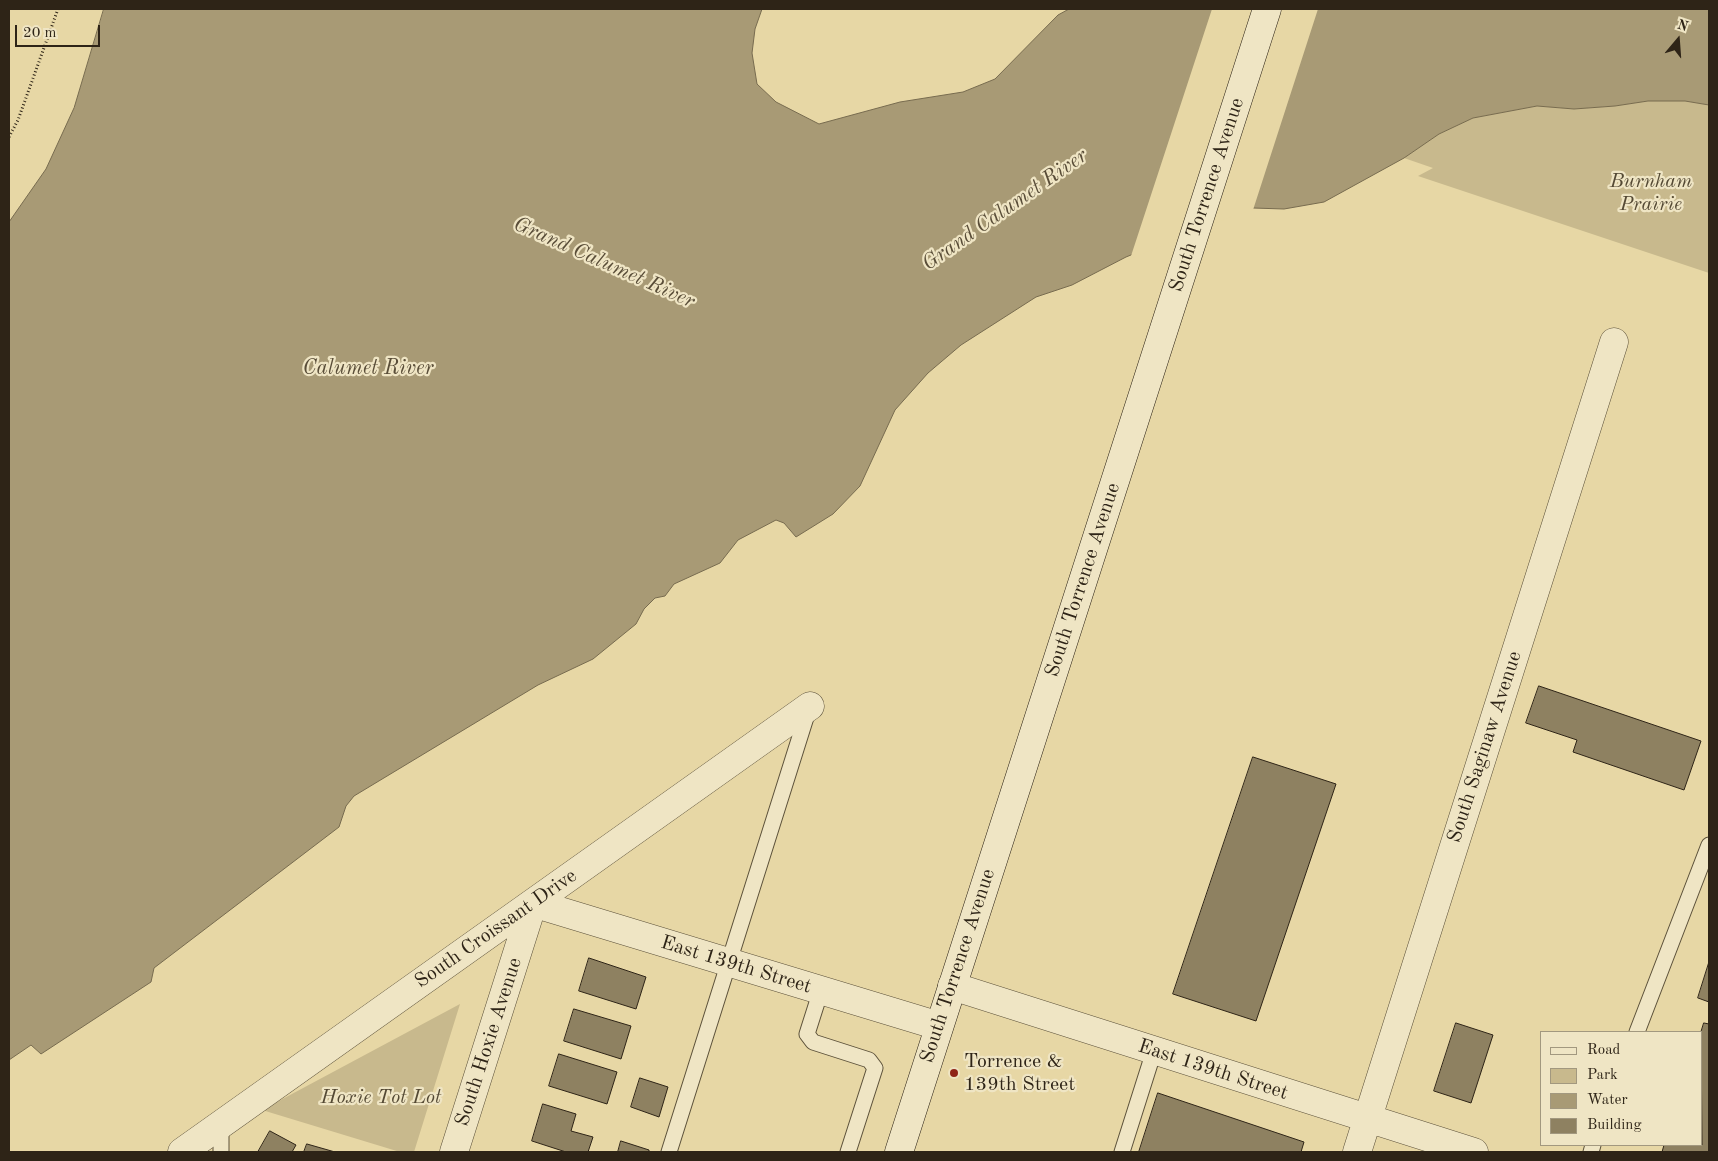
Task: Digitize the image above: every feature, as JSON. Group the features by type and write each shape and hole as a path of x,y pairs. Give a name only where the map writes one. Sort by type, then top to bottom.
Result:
{"street":[{"name":"South Torrence Avenue","path":"899,1152 1267,9"},
{"name":"South Saginaw Avenue","path":"1357,1152 1614,342"},
{"name":"South Croissant Drive","path":"182,1152 810,706"},
{"name":"East 139th Street","path":"533,903 939,1026"},
{"name":"South Hoxie Avenue","path":"454,1152 533,903"},
{"name":"East 139th Street","path":"952,986 1367,1120 1474,1152"}],"lane":[{"path":"669,1152 810,706"},
{"path":"1637,1031 1709,845"},
{"path":"821,990 807,1034 813,1042 869,1060 875,1068 848,1152"},
{"path":"1122,1152 1154,1051"},
{"path":"221,1124 221,1152"}],"path":[{"path":"9,137 18,120 58,9"}],"green space":[{"name":"Burnham Prairie","path":"1648,101 1685,101 1709,105 1709,273 1418,176 1433,168 1404,158 1439,134 1473,118 1537,106 1574,109"},
{"name":"Hoxie Tot Lot","path":"460,1004 414,1152 400,1152 262,1110"}],"water":[{"name":"Calumet River","path":"104,9 762,9 755,29 752,53 757,84 776,102 819,124 900,102 963,92 995,79 1058,15 1069,9 1709,9 1709,105 1685,101 1648,101 1574,109 1537,106 1473,118 1439,134 1404,158 1324,202 1284,209 1253,208 1232,214 1126,257 1072,285 1036,297 961,345 928,373 895,410 860,486 833,514 796,537 784,523 776,520 738,540 720,563 674,584 665,596 655,598 644,609 636,624 593,659 538,685 354,796 346,806 339,827 154,968 151,982 41,1054 31,1045 9,1060 9,222 46,169 74,108"}],"pier":[{"path":"1212,9 1318,9 1253,210 1233,216 1130,259"}],"building":[{"path":"1539,686 1701,741 1684,790 1573,752 1577,740 1526,723"},
{"path":"1253,757 1336,784 1256,1021 1173,994"},
{"path":"589,958 646,977 636,1009 579,991"},
{"path":"1709,962 1709,1002 1698,998"},
{"path":"574,1009 631,1026 621,1059 564,1041"},
{"path":"1456,1023 1493,1035 1471,1103 1434,1091"},
{"path":"1704,1023 1709,1024 1709,1152 1662,1152 1664,1146 1703,1146 1703,1031 1701,1031"},
{"path":"559,1054 617,1072 607,1104 549,1086"},
{"path":"640,1078 668,1087 659,1117 631,1107"},
{"path":"1158,1093 1304,1142 1301,1152 1139,1152"},
{"path":"543,1104 576,1114 571,1131 593,1137 588,1152 566,1152 532,1141"},
{"path":"270,1131 296,1145 292,1152 258,1152"},
{"path":"621,1141 649,1150 649,1152 618,1152"},
{"path":"307,1144 335,1152 304,1152"}],"place":[{"name":"Torrence & 139th Street","path":"954,1073"}],"water label":[{"name":"Grand Calumet River","path":"1005,210"},
{"name":"Grand Calumet River","path":"604,263"}]}
